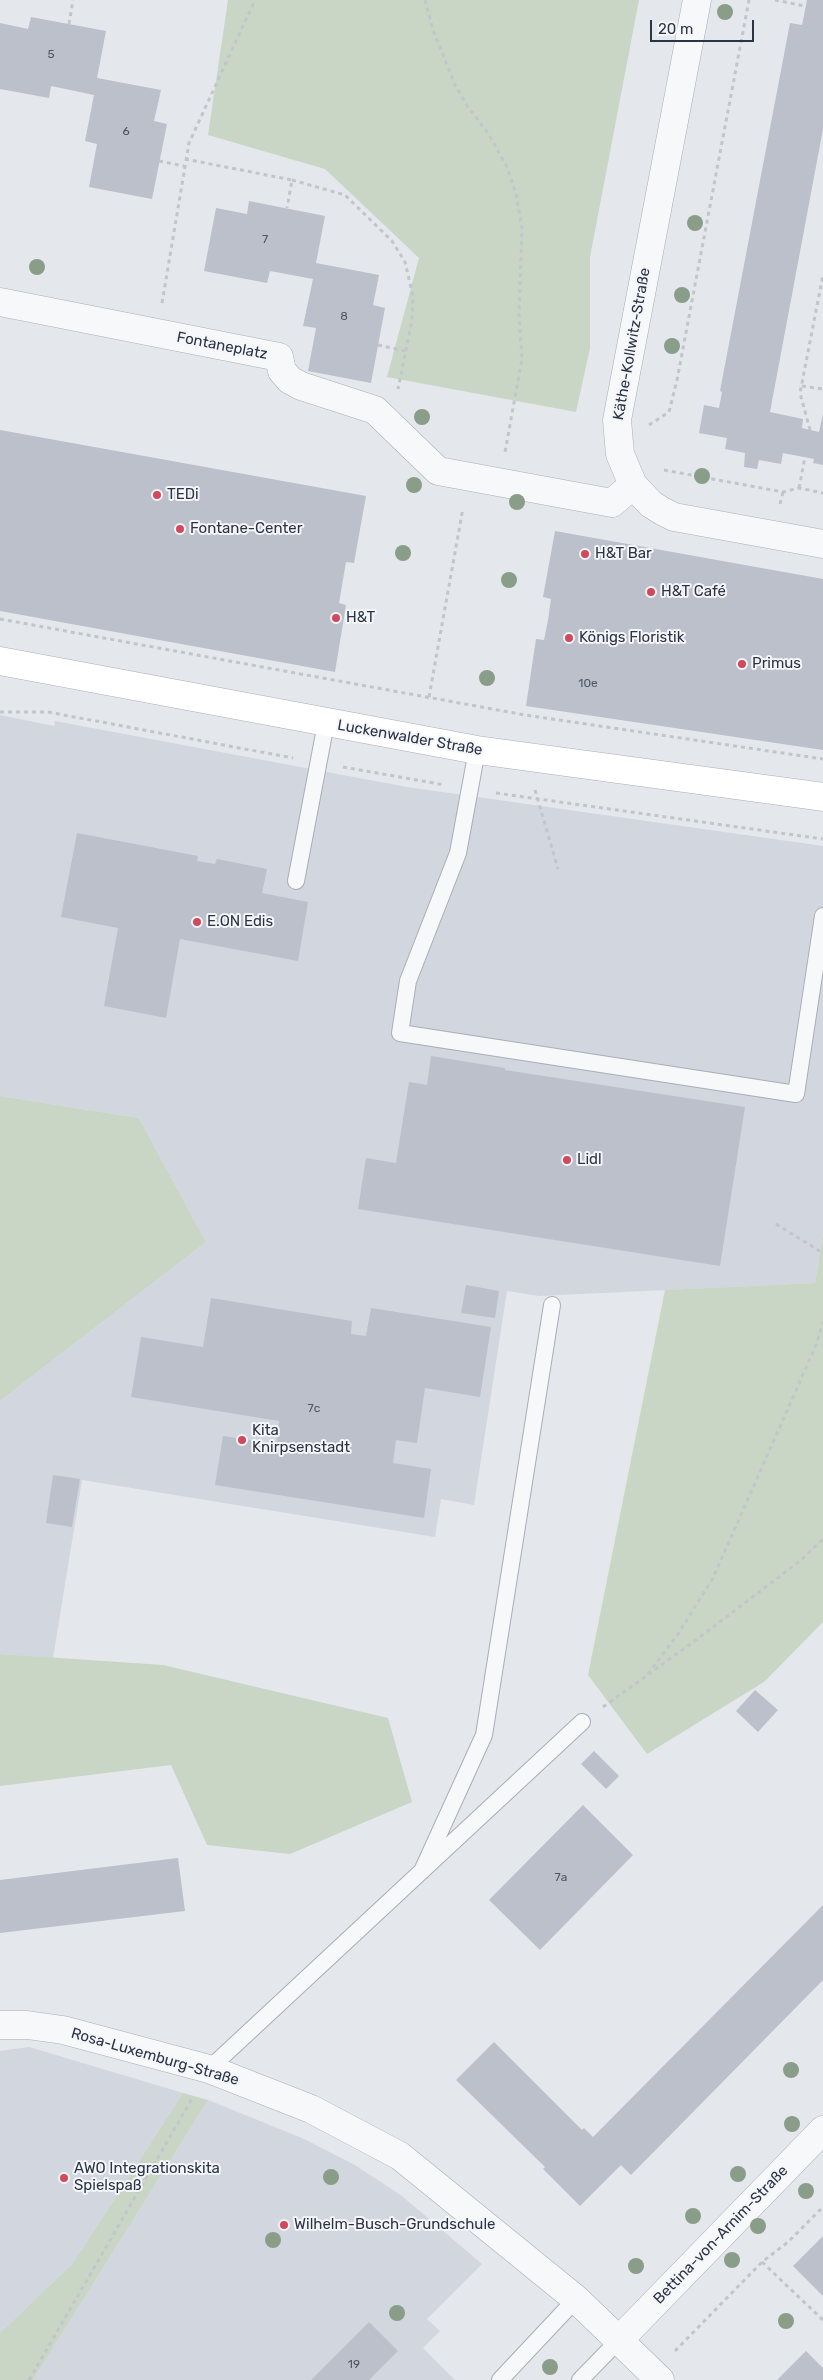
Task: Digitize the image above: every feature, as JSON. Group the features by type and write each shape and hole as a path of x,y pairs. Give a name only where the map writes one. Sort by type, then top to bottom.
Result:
{"main road":[{"name":"Luckenwalder Straße","path":"0,661 476,750 823,796"}],"street":[{"name":"Käthe-Kollwitz-Straße","path":"697,0 617,420 620,454 633,485 651,504 674,517 823,544"},
{"name":"Fontaneplatz","path":"0,302 279,357 282,371 290,380 301,386 374,410 438,471 612,503 633,485"},
{"name":"Rosa-Luxemburg-Straße","path":"0,2025 27,2025 63,2030 210,2069 311,2109 400,2156 576,2299 657,2376"},
{"name":"Bettina-von-Arnim-Straße","path":"620,2339 823,2130"}],"lane":[{"path":"296,881 326,723"},
{"path":"476,750 458,853 408,981 400,1033 796,1094 823,916"},
{"path":"422,1871 484,1734 552,1304"},
{"path":"210,2069 582,1722"},
{"path":"500,2380 576,2299"},
{"path":"580,2380 620,2339"}],"path":[{"path":"69,24 73,0"},
{"path":"157,333 185,159 190,143 255,0"},
{"path":"425,0 439,46 455,85 468,107 488,133 507,168 516,194 522,228 519,315 522,359 500,482"},
{"path":"642,430 669,412 671,404 749,0"},
{"path":"775,0 806,6"},
{"path":"185,159 292,180 345,195 399,250 409,276 413,296 412,320 391,427"},
{"path":"159,161 184,166"},
{"path":"287,208 292,180"},
{"path":"810,430 800,393 823,275"},
{"path":"378,345 406,350"},
{"path":"802,386 823,390"},
{"path":"799,488 805,457"},
{"path":"633,485 654,468 782,492 799,488 823,493"},
{"path":"429,697 469,477"},
{"path":"0,619 525,715 823,759"},
{"path":"0,712 48,712 318,763 470,789 823,839"},
{"path":"526,756 558,869"},
{"path":"776,1224 823,1253"},
{"path":"648,1674 678,1634 713,1578 816,1345 823,1322"},
{"path":"582,1722 800,1561 823,1538"},
{"path":"29,2380 210,2069"},
{"path":"657,2376 762,2262 788,2242 823,2207"},
{"path":"762,2262 823,2320"}],"shaded area":[{"path":"0,715 54,726 55,721 407,787 823,846 823,1233 815,1283 539,1296 507,1291 474,1505 441,1499 435,1537 82,1480 53,1658 0,1654 0,1401 206,1242 139,1118 0,1096"},
{"name":"AWO Integrationskita Spielspaß","path":"29,2047 183,2093 73,2263 0,2333 0,2051"},
{"name":"Wilhelm-Busch-Grundschule","path":"208,2100 302,2138 355,2165 402,2196 482,2264 427,2319 440,2331 423,2348 455,2380 33,2380"}],"green space":[{"path":"228,0 639,0 590,257 590,348 576,412 387,377 419,258 325,169 208,135"},
{"path":"0,1096 139,1118 206,1242 0,1401"},
{"path":"823,1233 823,1622 764,1682 647,1754 588,1675 665,1290 815,1283"},
{"path":"0,1654 163,1665 388,1718 412,1802 290,1854 207,1845 171,1765 0,1786"},
{"path":"183,2093 208,2100 33,2380 0,2380 0,2333 73,2263"}],"building":[{"path":"807,0 823,0 823,129 770,412 803,419 802,428 819,432 823,414 823,465 813,463 814,459 783,453 781,464 759,460 757,469 744,467 745,453 725,449 727,438 699,433 704,405 719,408 722,392 720,391 790,23 802,25"},
{"path":"31,17 106,31 97,78 161,90 154,121 167,124 152,199 89,187 97,144 85,141 94,95 51,86 49,98 0,89 0,23 28,29"},
{"path":"249,201 325,216 316,263 379,275 373,305 385,308 371,383 308,371 316,328 303,326 313,279 270,271 267,283 204,271 216,208 247,214"},
{"name":"Fontane-Center","path":"0,430 366,496 354,563 346,562 339,603 346,605 335,672 0,611"},
{"path":"555,531 823,579 823,750 526,706 536,639 544,640 548,620 551,599 543,597"},
{"name":"E.ON Edis","path":"77,833 198,856 197,861 215,864 217,859 267,869 262,893 308,902 298,961 180,939 166,1018 104,1006 118,928 61,917"},
{"name":"Lidl","path":"431,1056 505,1068 505,1070 745,1107 720,1266 358,1209 366,1158 396,1163 409,1082 427,1085"},
{"path":"466,1285 499,1291 495,1318 461,1313"},
{"path":"211,1298 352,1321 351,1334 366,1336 371,1308 491,1327 480,1397 425,1388 417,1443 396,1440 393,1463 431,1469 424,1518 215,1485 223,1436 276,1444 279,1421 131,1397 141,1337 203,1347"},
{"path":"53,1475 80,1479 72,1527 46,1523"},
{"path":"755,1690 778,1710 758,1732 736,1711"},
{"path":"594,1751 619,1776 606,1789 581,1764"},
{"path":"583,1805 633,1855 540,1950 489,1900"},
{"path":"178,1858 185,1911 0,1933 0,1880"},
{"path":"823,1905 823,1980 631,2175 621,2165 580,2206 543,2169 545,2167 456,2080 494,2042 582,2130 584,2128 593,2137"},
{"path":"823,2236 823,2296 793,2266"},
{"path":"369,2322 398,2351 369,2380 311,2380"},
{"path":"806,2351 823,2368 823,2380 777,2380"}],"place":[{"name":"TEDi","path":"157,495"},
{"name":"Fontane-Center","path":"180,529"},
{"name":"H&T Bar","path":"585,554"},
{"name":"H&T Café","path":"651,592"},
{"name":"H&T","path":"336,618"},
{"name":"Königs Floristik","path":"569,638"},
{"name":"Primus","path":"742,664"},
{"name":"E.ON Edis","path":"197,922"},
{"name":"Lidl","path":"567,1160"},
{"name":"Kita Knirpsenstadt","path":"242,1440"},
{"name":"AWO Integrationskita Spielspaß","path":"64,2178"},
{"name":"Wilhelm-Busch-Grundschule","path":"284,2225"}]}
